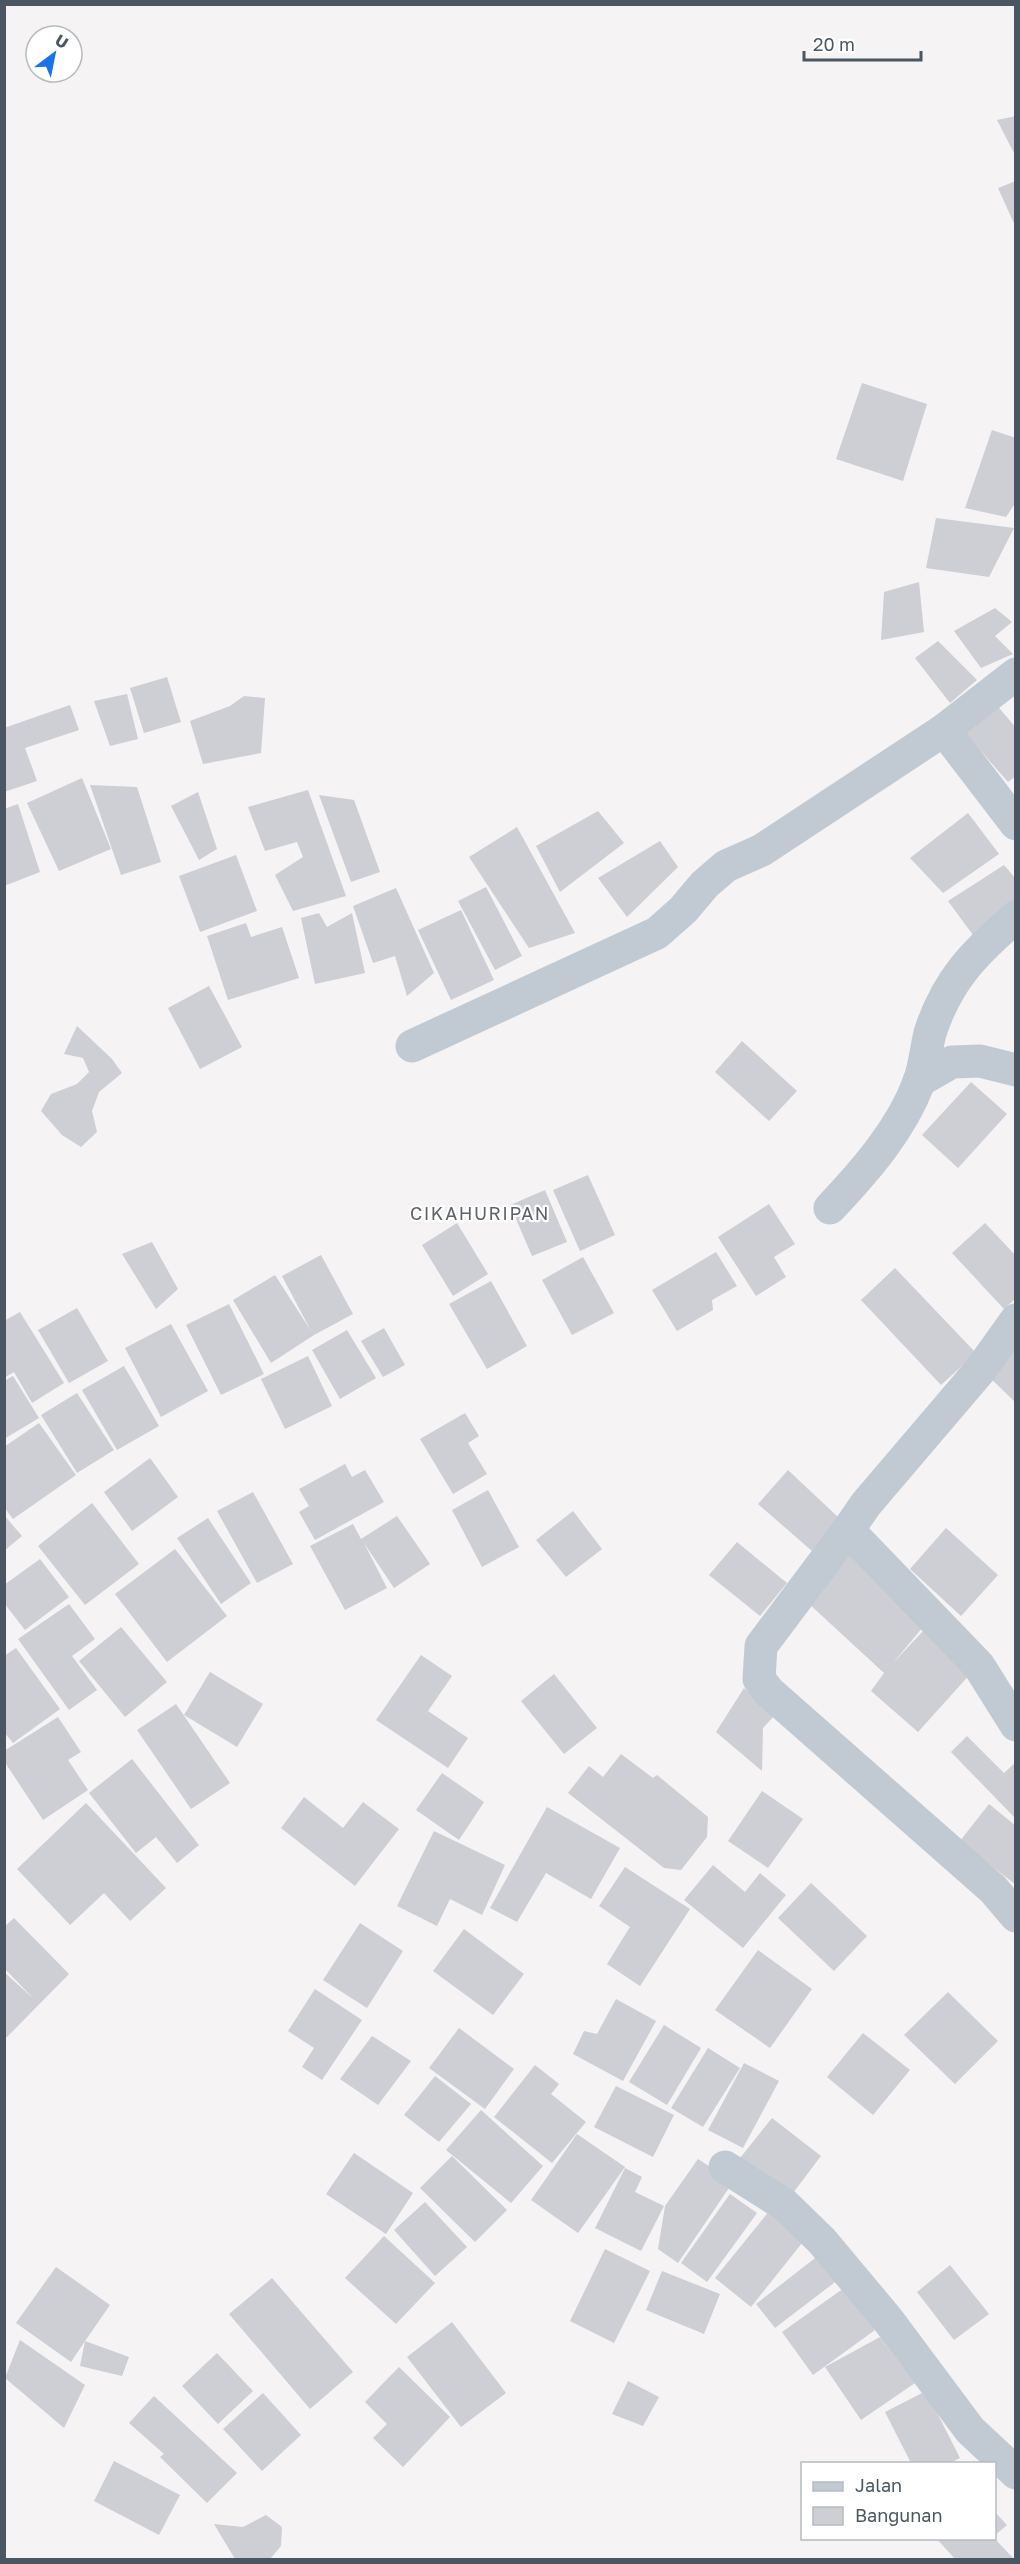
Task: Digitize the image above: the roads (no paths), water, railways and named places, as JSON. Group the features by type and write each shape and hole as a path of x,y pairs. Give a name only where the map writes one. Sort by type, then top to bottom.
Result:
{"street":[{"path":"412,1046 657,933 726,866 762,850 944,730 1016,674"},
{"path":"944,730 1016,824"},
{"path":"830,1208 862,1174 895,1128 919,1081 930,1033 946,993 980,948 1016,917"},
{"path":"919,1081 952,1062 980,1061 1016,1070"},
{"path":"1016,1320 981,1369 866,1504 761,1646 759,1679 769,1692 940,1839 993,1889 1016,1916"},
{"path":"848,1530 980,1666 1016,1725"},
{"path":"725,2167 786,2205 822,2241 888,2320 970,2430 1016,2473"}],"district":[{"name":"CIKAHURIPAN","path":"480,1213"}]}
